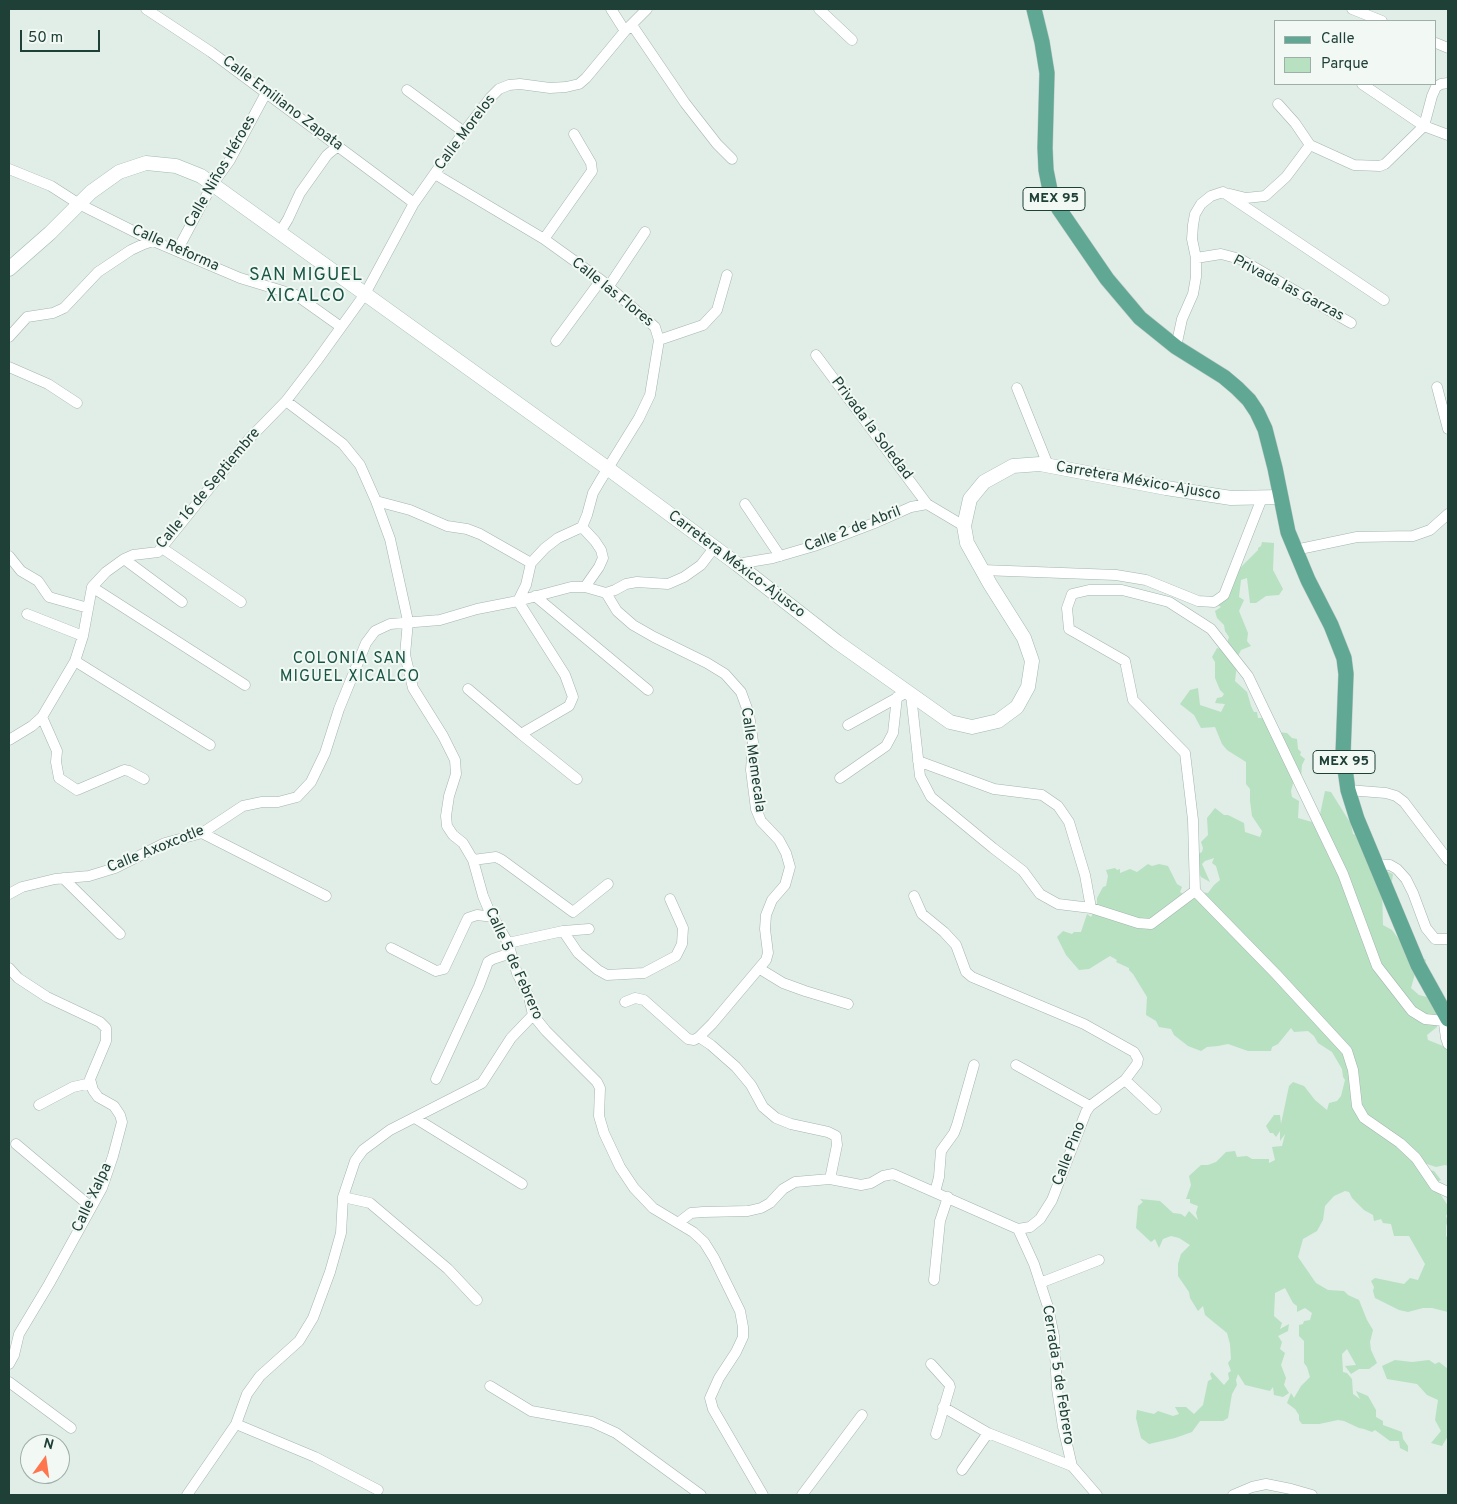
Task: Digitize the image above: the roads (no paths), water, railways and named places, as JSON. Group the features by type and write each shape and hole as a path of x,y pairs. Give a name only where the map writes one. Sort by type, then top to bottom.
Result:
{"main road":[{"name":"MEX 95","path":"1034,9 1047,73 1046,170 1050,190 1059,209 1073,232 1125,302 1140,318 1176,347 1224,377 1249,400 1265,429 1288,532 1308,580 1331,625 1344,658 1346,674 1343,755 1348,790 1357,819 1418,965 1438,999 1446,1020"},
{"name":"Carretera México-Ajusco","path":"9,269 50,233 91,192 119,172 146,163 176,166 201,176 737,564 905,695 950,722 972,727 998,721 1017,707 1028,687 1032,661 1024,638 967,543 964,526 970,499 984,482 1013,466 1030,464 1048,465 1166,488 1232,498 1280,496"}],"street":[{"name":"Calle Emiliano Zapata","path":"146,9 211,52 266,92 414,204"},
{"path":"611,9 629,28 717,144 732,159"},
{"name":"Calle Morelos","path":"365,294 414,204 464,132 499,89 509,85 550,88 579,84 647,9"},
{"path":"820,9 852,40"},
{"path":"1352,9 1380,20"},
{"path":"1278,104 1295,123 1310,145 1354,165 1380,166 1385,164 1424,126 1436,87 1448,83"},
{"path":"1363,85 1424,126 1448,135"},
{"path":"407,90 464,132"},
{"name":"Calle Niños Héroes","path":"177,251 212,184 230,160 266,92"},
{"path":"544,239 592,171 591,163 574,134"},
{"path":"1176,347 1182,319 1193,294 1196,277 1196,258 1192,239 1195,214 1201,204 1211,196 1222,192 1246,198 1264,196 1286,177 1310,145"},
{"path":"280,232 300,193 327,156 338,146"},
{"name":"Calle Reforma","path":"9,169 51,186 79,204 153,241 240,278 296,295 341,327"},
{"name":"Calle las Flores","path":"435,174 544,239 605,283 655,327 659,340 650,395 639,418 593,493 582,527"},
{"path":"1222,192 1384,300"},
{"path":"556,341 645,232"},
{"path":"9,336 27,317 53,313 64,308 98,272 131,250 153,241"},
{"name":"Privada las Garzas","path":"1196,258 1220,254 1240,259 1351,323"},
{"path":"659,340 703,325 717,310 727,275"},
{"name":"Calle 16 de Septiembre","path":"92,587 106,572 124,558 134,554 158,552 162,548 249,439 286,401 365,294"},
{"name":"Privada la Soledad","path":"816,354 927,504"},
{"path":"9,367 48,384 77,403"},
{"path":"1437,387 1448,429"},
{"path":"1017,388 1048,465"},
{"name":"Calle 5 de Febrero","path":"286,401 342,444 360,465 376,501 390,539 408,621 405,655 413,688 440,730 455,760 456,774 449,796 446,816 448,826 453,835 463,843 473,860 483,896 509,948 517,973 529,997 534,1015 546,1031 597,1082 600,1088 599,1116 604,1133 620,1168 634,1188 654,1208 693,1232 704,1242 718,1265 740,1311 743,1337 736,1352 719,1378 710,1398 713,1409 763,1495"},
{"path":"982,570 1116,575 1146,580 1198,601 1214,602 1224,595 1262,498"},
{"path":"376,501 410,510 447,526 468,529 531,563"},
{"path":"745,504 780,556"},
{"path":"927,504 964,526"},
{"name":"Calle 2 de Abril","path":"737,564 780,556 814,546 911,507 927,504"},
{"path":"1295,550 1357,537 1412,536 1430,530 1448,514"},
{"path":"521,734 569,706 573,697 565,676 518,601 526,585 531,563 558,538 582,527 596,541 603,558 585,587"},
{"path":"162,548 240,602"},
{"path":"606,594 626,584 637,582 668,584 684,577 700,564 714,548"},
{"path":"9,556 21,572 38,581 49,597 88,608"},
{"path":"124,558 182,602"},
{"path":"9,740 32,726 42,717 75,661 83,636 92,587 245,685"},
{"name":"Calle Axoxcotle","path":"9,894 22,888 55,879 89,876 115,868 165,843 202,833 243,806 262,802 278,802 297,797 311,782 325,753 339,709 366,643 375,631 390,624 408,621 440,620 477,609 518,601 571,587 585,587 606,594"},
{"path":"1448,1044 1446,1020 1425,1019 1412,1011 1377,966 1344,874 1248,676 1211,629 1169,602 1122,590 1088,590 1072,594 1067,608 1069,629 1125,661 1132,700 1185,752 1192,820 1195,891 1276,974 1347,1051 1352,1070 1357,1106 1364,1118 1400,1143 1416,1158 1435,1186 1448,1192"},
{"name":"Calle Memecala","path":"606,594 617,611 633,625 707,662 725,674 741,692 749,714 753,742 752,770 756,809 761,821 779,840 786,852 790,867 785,885 772,900 766,915 764,929 768,953 766,960 699,1037"},
{"path":"535,596 648,690"},
{"path":"27,614 83,636"},
{"path":"75,661 210,745"},
{"path":"468,689 521,734 578,778"},
{"path":"848,725 905,695"},
{"path":"905,695 920,776 931,797 1023,871 1040,894 1058,904 1092,908 1138,923 1151,924 1195,891"},
{"path":"840,778 886,746 893,733 905,695"},
{"path":"42,717 57,751 56,762 59,778 77,790 124,770 144,778"},
{"path":"918,762 994,788 1042,795 1058,806 1069,822 1085,875 1092,908"},
{"path":"1348,790 1386,793 1396,796 1404,802 1448,860"},
{"path":"202,833 326,896"},
{"path":"473,860 496,857 502,860 573,912 608,884"},
{"path":"1375,864 1390,865 1397,869 1406,879 1413,893 1426,928 1435,939 1448,938"},
{"path":"64,878 120,934"},
{"path":"914,896 922,914 944,932 956,945 966,972 972,977 1084,1024 1134,1052 1138,1059 1137,1064 1126,1080 1156,1109"},
{"path":"563,931 578,953 603,973 607,975 644,973 676,956 682,944 683,928 670,899"},
{"path":"391,948 436,971 444,969 468,918 477,915 494,917"},
{"path":"436,1079 479,986 488,962 509,948 563,931 589,929"},
{"path":"9,968 18,978 40,992 100,1022 106,1028 106,1041 90,1079 91,1083 73,1087 39,1105"},
{"path":"760,968 783,983 848,1004"},
{"path":"625,1002 635,998 644,1000 688,1040 694,1040 699,1037 711,1045 736,1067 751,1084 763,1107 776,1118 791,1124 828,1132 836,1136 837,1145 830,1179"},
{"path":"187,1495 236,1424 247,1394 255,1382 299,1341 313,1318 330,1272 341,1234 343,1197 355,1161 363,1150 390,1130 482,1083 511,1038 534,1015"},
{"path":"935,1192 941,1151 958,1125 974,1065"},
{"path":"1016,1065 1090,1106"},
{"name":"Calle Pino","path":"1018,1229 1030,1227 1040,1219 1052,1200 1090,1106 1126,1080"},
{"name":"Calle Xalpa","path":"9,1364 14,1355 19,1334 102,1188 113,1156 122,1122 120,1115 114,1106 98,1097 91,1083"},
{"path":"415,1118 522,1184"},
{"path":"16,1144 92,1207"},
{"path":"678,1223 691,1214 748,1211 761,1208 770,1203 782,1189 795,1182 830,1179 861,1185 871,1184 883,1176 893,1174 1018,1229"},
{"path":"343,1197 370,1203 448,1269 477,1300"},
{"path":"934,1280 940,1221 948,1198"},
{"name":"Cerrada 5 de Febrero","path":"1018,1229 1034,1264 1048,1307 1054,1336 1057,1389 1072,1466 1097,1495"},
{"path":"1040,1283 1099,1260"},
{"path":"931,1364 950,1387 936,1434"},
{"path":"9,1382 71,1428"},
{"path":"490,1386 531,1411 592,1422 616,1433 701,1495"},
{"path":"943,1407 988,1433 1072,1466"},
{"path":"802,1495 862,1415"},
{"path":"236,1424 315,1457 378,1490"},
{"path":"962,1470 988,1433"},
{"path":"1233,1495 1252,1487 1266,1484 1291,1488 1312,1495"}],"district":[{"name":"SAN MIGUEL XICALCO","path":"306,286"},
{"name":"COLONIA SAN MIGUEL XICALCO","path":"350,669"}]}
